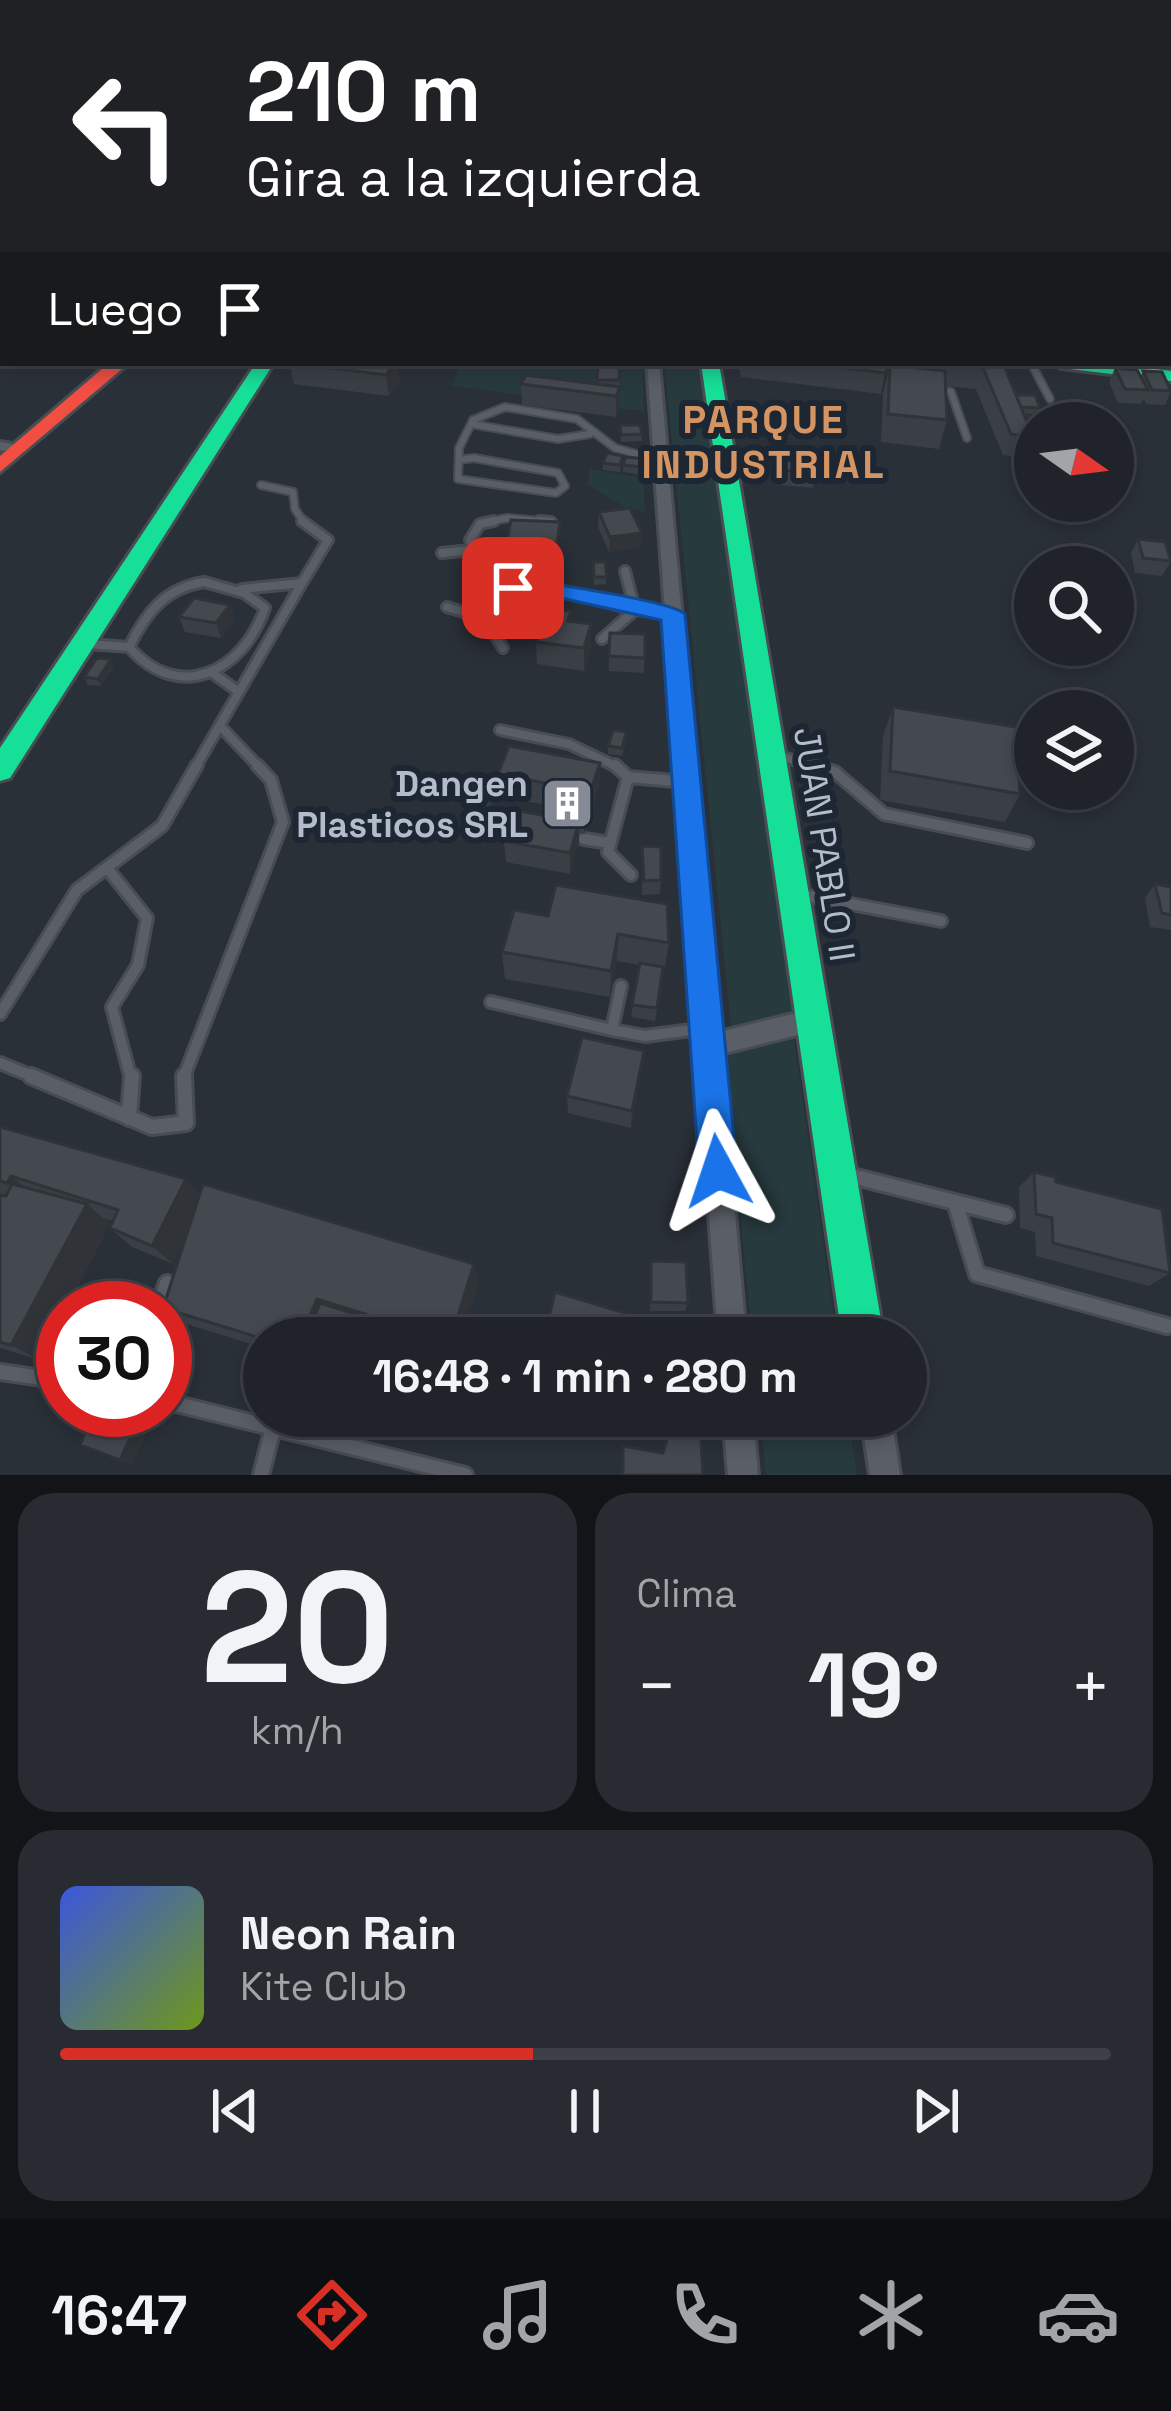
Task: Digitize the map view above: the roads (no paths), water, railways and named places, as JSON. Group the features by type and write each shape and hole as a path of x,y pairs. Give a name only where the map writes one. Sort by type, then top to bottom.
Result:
{"street":[{"path":"6,454 116,366"},
{"path":"0,770 263,366"},
{"path":"652,366 730,1317"},
{"name":"JUAN PABLO II","path":"710,366 860,1317"},
{"path":"1081,366 1169,379"},
{"path":"707,1037 813,1020"},
{"path":"740,1437 743,1475"},
{"path":"879,1437 885,1475"}],"lane":[{"path":"1033,366 1050,399"},
{"path":"932,390 951,392 968,438"},
{"path":"459,460 474,458 558,472 566,486 556,493 458,479 459,460 471,424 484,412 505,407 577,419 590,434 616,450 661,460"},
{"path":"471,424 558,439 590,434"},
{"path":"0,1014 77,890 162,826 328,540 301,525 292,506 293,492 261,485"},
{"path":"551,522 507,518 480,524 470,540 480,586 546,589 673,614"},
{"path":"442,553 500,548"},
{"path":"625,572 635,610"},
{"path":"129,647 140,623 166,592 194,582 242,589 302,583"},
{"path":"129,647 140,664 157,675 186,679 211,672 243,654 261,630 265,608 242,589"},
{"path":"490,620 502,599 546,589"},
{"path":"447,607 490,620 502,648"},
{"path":"602,639 635,610"},
{"path":"82,644 129,647"},
{"path":"211,672 239,692"},
{"path":"0,1063 152,1127 186,1123 181,1084 283,822 271,780 220,726"},
{"path":"500,730 545,736 620,766 628,777 687,782"},
{"path":"771,753 835,772 884,814 1027,843"},
{"path":"628,777 608,852 632,875"},
{"path":"584,839 610,843"},
{"path":"106,868 147,918 138,965 112,1007 132,1071 129,1118"},
{"path":"793,893 941,921"},
{"path":"612,1030 621,986"},
{"path":"491,1002 645,1036 707,1037"},
{"path":"837,1172 1006,1216"},
{"path":"955,1202 977,1274 1167,1326"},
{"path":"0,1372 36,1378"},
{"path":"192,1408 243,1420"},
{"path":"261,1475 271,1437"},
{"path":"310,1437 465,1475"}],"place":[{"name":"Dangen Plasticos SRL","path":"567,804"}],"district":[{"name":"PARQUE INDUSTRIAL","path":"764,442"}]}
